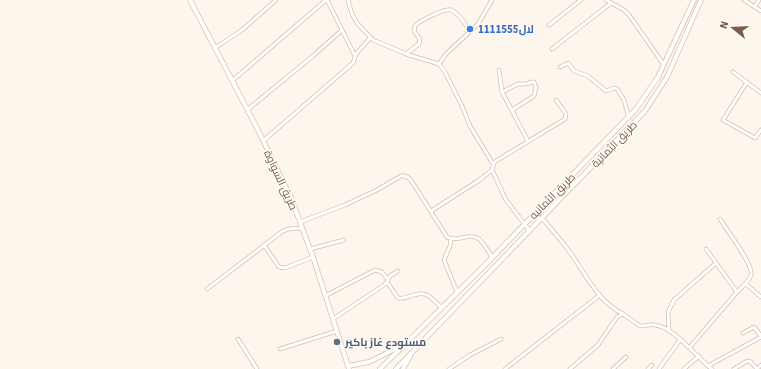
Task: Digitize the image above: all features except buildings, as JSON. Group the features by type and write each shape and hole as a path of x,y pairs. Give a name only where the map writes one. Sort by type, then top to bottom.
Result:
{"street":[{"name":"طريق السواوة","path":"190,0 287,190 313,257 348,368"},
{"path":"215,48 242,30 276,0"},
{"path":"232,80 327,0 355,56"},
{"path":"348,0 352,14 357,23 376,43 439,64 445,72 470,126 493,164"},
{"path":"439,64 446,54 480,21 492,0"},
{"path":"549,25 581,0"},
{"path":"606,0 624,10 629,15 664,65"},
{"name":"طريق الثمانيه","path":"380,369 629,118 644,99 664,65 694,0"},
{"name":"طريق الثمانية","path":"396,369 529,230 631,128 645,111 667,77 701,0"},
{"path":"744,0 761,11"},
{"path":"755,6 759,0"},
{"path":"552,49 610,3"},
{"path":"406,54 420,42 420,38 414,31 415,26 443,11 451,10 454,12 470,32"},
{"path":"247,110 342,30"},
{"path":"263,141 352,65 358,51 370,38"},
{"path":"560,67 568,63 574,70 585,74 606,91 614,88 617,89 624,100 629,118"},
{"path":"499,70 502,92 528,141"},
{"path":"733,72 761,93"},
{"path":"502,92 518,84 534,82 536,87 534,96 512,110"},
{"path":"747,82 723,120 755,138 761,130"},
{"path":"529,230 506,200 492,170 493,164 565,119 566,114 556,100"},
{"path":"431,211 470,187 492,170"},
{"path":"300,222 345,205 404,176 407,176 447,237 451,239 470,236 477,237 492,257"},
{"path":"542,218 568,250 600,295 613,309 640,326 654,324 669,331 690,347 712,369"},
{"path":"690,347 737,292 746,284 751,275 750,264 720,219"},
{"path":"207,289 286,230 302,228"},
{"path":"451,239 450,246 444,260 457,292"},
{"path":"310,250 344,240"},
{"path":"264,245 281,268 285,268 313,257"},
{"path":"706,250 737,292"},
{"path":"669,331 668,312 674,300 716,262"},
{"path":"325,296 375,270 382,272 397,298 424,293 441,307"},
{"path":"333,319 388,281 390,276 398,271"},
{"path":"746,284 761,297"},
{"path":"505,369 600,295"},
{"path":"570,369 598,344 617,317 623,314"},
{"path":"708,366 761,336 754,327 743,333"},
{"path":"280,350 337,331"},
{"path":"238,339 257,369"},
{"path":"449,369 470,355 501,339"},
{"path":"659,369 680,340"},
{"path":"348,368 369,362 405,344"},
{"path":"402,369 411,353"},
{"path":"684,369 699,356"},
{"path":"613,369 626,357"},
{"path":"734,369 747,361 751,362 757,369 761,365"},
{"path":"648,369 652,365"}],"place":[{"name":"1111555لال","path":"470,29"},
{"name":"مستودع غاز باكير","path":"337,342"}]}
